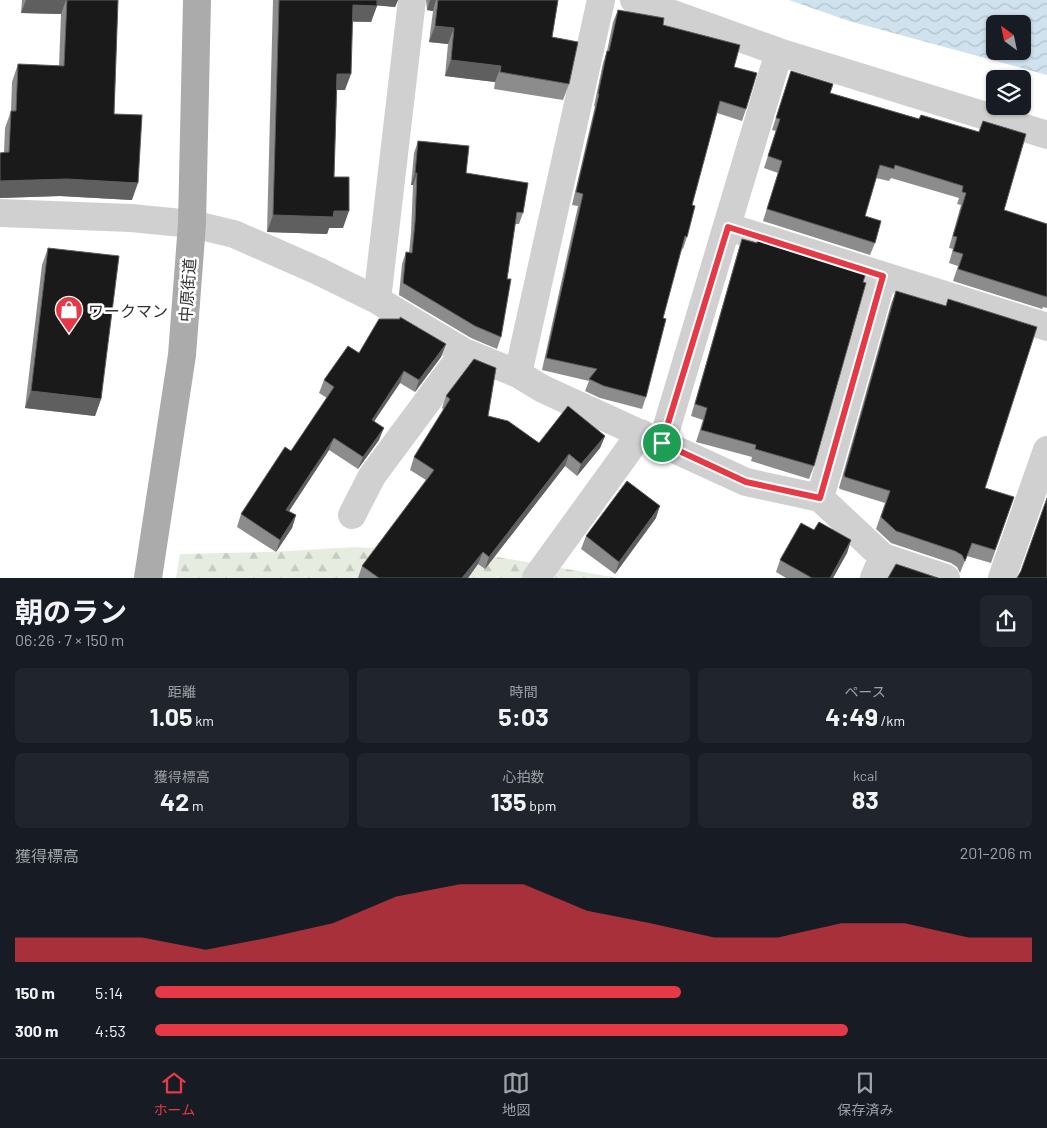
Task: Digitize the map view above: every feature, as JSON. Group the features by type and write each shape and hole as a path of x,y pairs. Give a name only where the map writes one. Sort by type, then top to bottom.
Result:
{"main road":[{"name":"中原街道","path":"148,578 182,355 192,224 197,0"}],"street":[{"path":"377,300 412,0"},
{"path":"518,374 601,0"},
{"path":"634,0 779,52 1047,135"},
{"path":"536,578 652,438 728,227 779,52"},
{"path":"0,213 131,218 192,224 234,234 318,271 377,300 464,352 518,374 543,389 746,482 820,498 878,567 946,578"},
{"path":"728,227 1047,327"},
{"path":"820,498 883,276"},
{"path":"352,516 372,476 464,352"},
{"path":"1002,578 1047,450"}],"green space":[{"path":"355,547 486,555 618,578 176,578 180,554 270,552"}],"water":[{"path":"789,0 1047,0 1047,75 992,60 1031,60 1031,15 986,15 986,58 849,21"}],"building":[{"path":"67,0 118,0 114,114 142,115 138,183 67,179 0,181 0,153 9,152 11,111 16,111 18,64 64,66"},
{"path":"279,0 377,0 377,6 353,5 351,74 337,74 334,177 349,177 349,211 334,211 333,217 273,215"},
{"path":"438,0 558,0 552,37 578,42 569,84 500,72 501,66 451,60 454,28 435,26"},
{"path":"618,10 664,18 663,25 740,45 734,67 757,73 746,109 720,101 692,205 695,206 687,237 685,236 663,318 666,319 646,397 604,386 589,379 597,369 546,358 583,194 576,192"},
{"path":"791,71 833,84 830,93 919,119 921,115 979,132 983,121 1026,134 1004,210 1047,224 1047,297 958,269 963,254 953,251 957,237 953,236 966,193 962,192 963,186 895,165 894,169 880,165 865,216 881,221 875,243 767,209 782,161 768,156 780,119 776,118"},
{"path":"418,141 469,146 466,173 528,183 523,213 517,212 507,279 511,279 501,337 475,326 403,283 406,252 412,253"},
{"path":"742,239 757,243 758,239 866,273 863,282 866,283 814,466 755,449 756,445 701,430 707,408 695,404"},
{"path":"48,248 119,256 101,399 31,391"},
{"path":"896,291 946,306 948,299 1037,327 985,488 1014,497 995,550 972,543 965,561 962,555 955,551 896,531 881,517 890,491 845,477 844,475"},
{"path":"400,317 446,344 419,380 404,371 372,420 384,428 363,457 334,438 286,510 296,515 280,540 241,514 285,447 291,451 334,387 324,380 348,346 359,353 379,319 400,319"},
{"path":"474,359 496,368 488,416 508,421 539,443 568,406 605,436 581,464 569,454 489,557 483,552 462,578 379,578 362,566 434,470 414,457 450,399 446,396"},
{"path":"627,481 660,506 619,562 586,536"},
{"path":"1047,498 1047,578 1017,578 1021,571"},
{"path":"819,522 851,540 830,578 812,578 780,560 801,523 814,530"},
{"path":"896,564 938,578 888,578"}],"place":[{"name":"ワークマン","path":"69,334"}],"route":[{"path":"728,227 883,276 820,498 746,482 662,443 728,227"}]}
